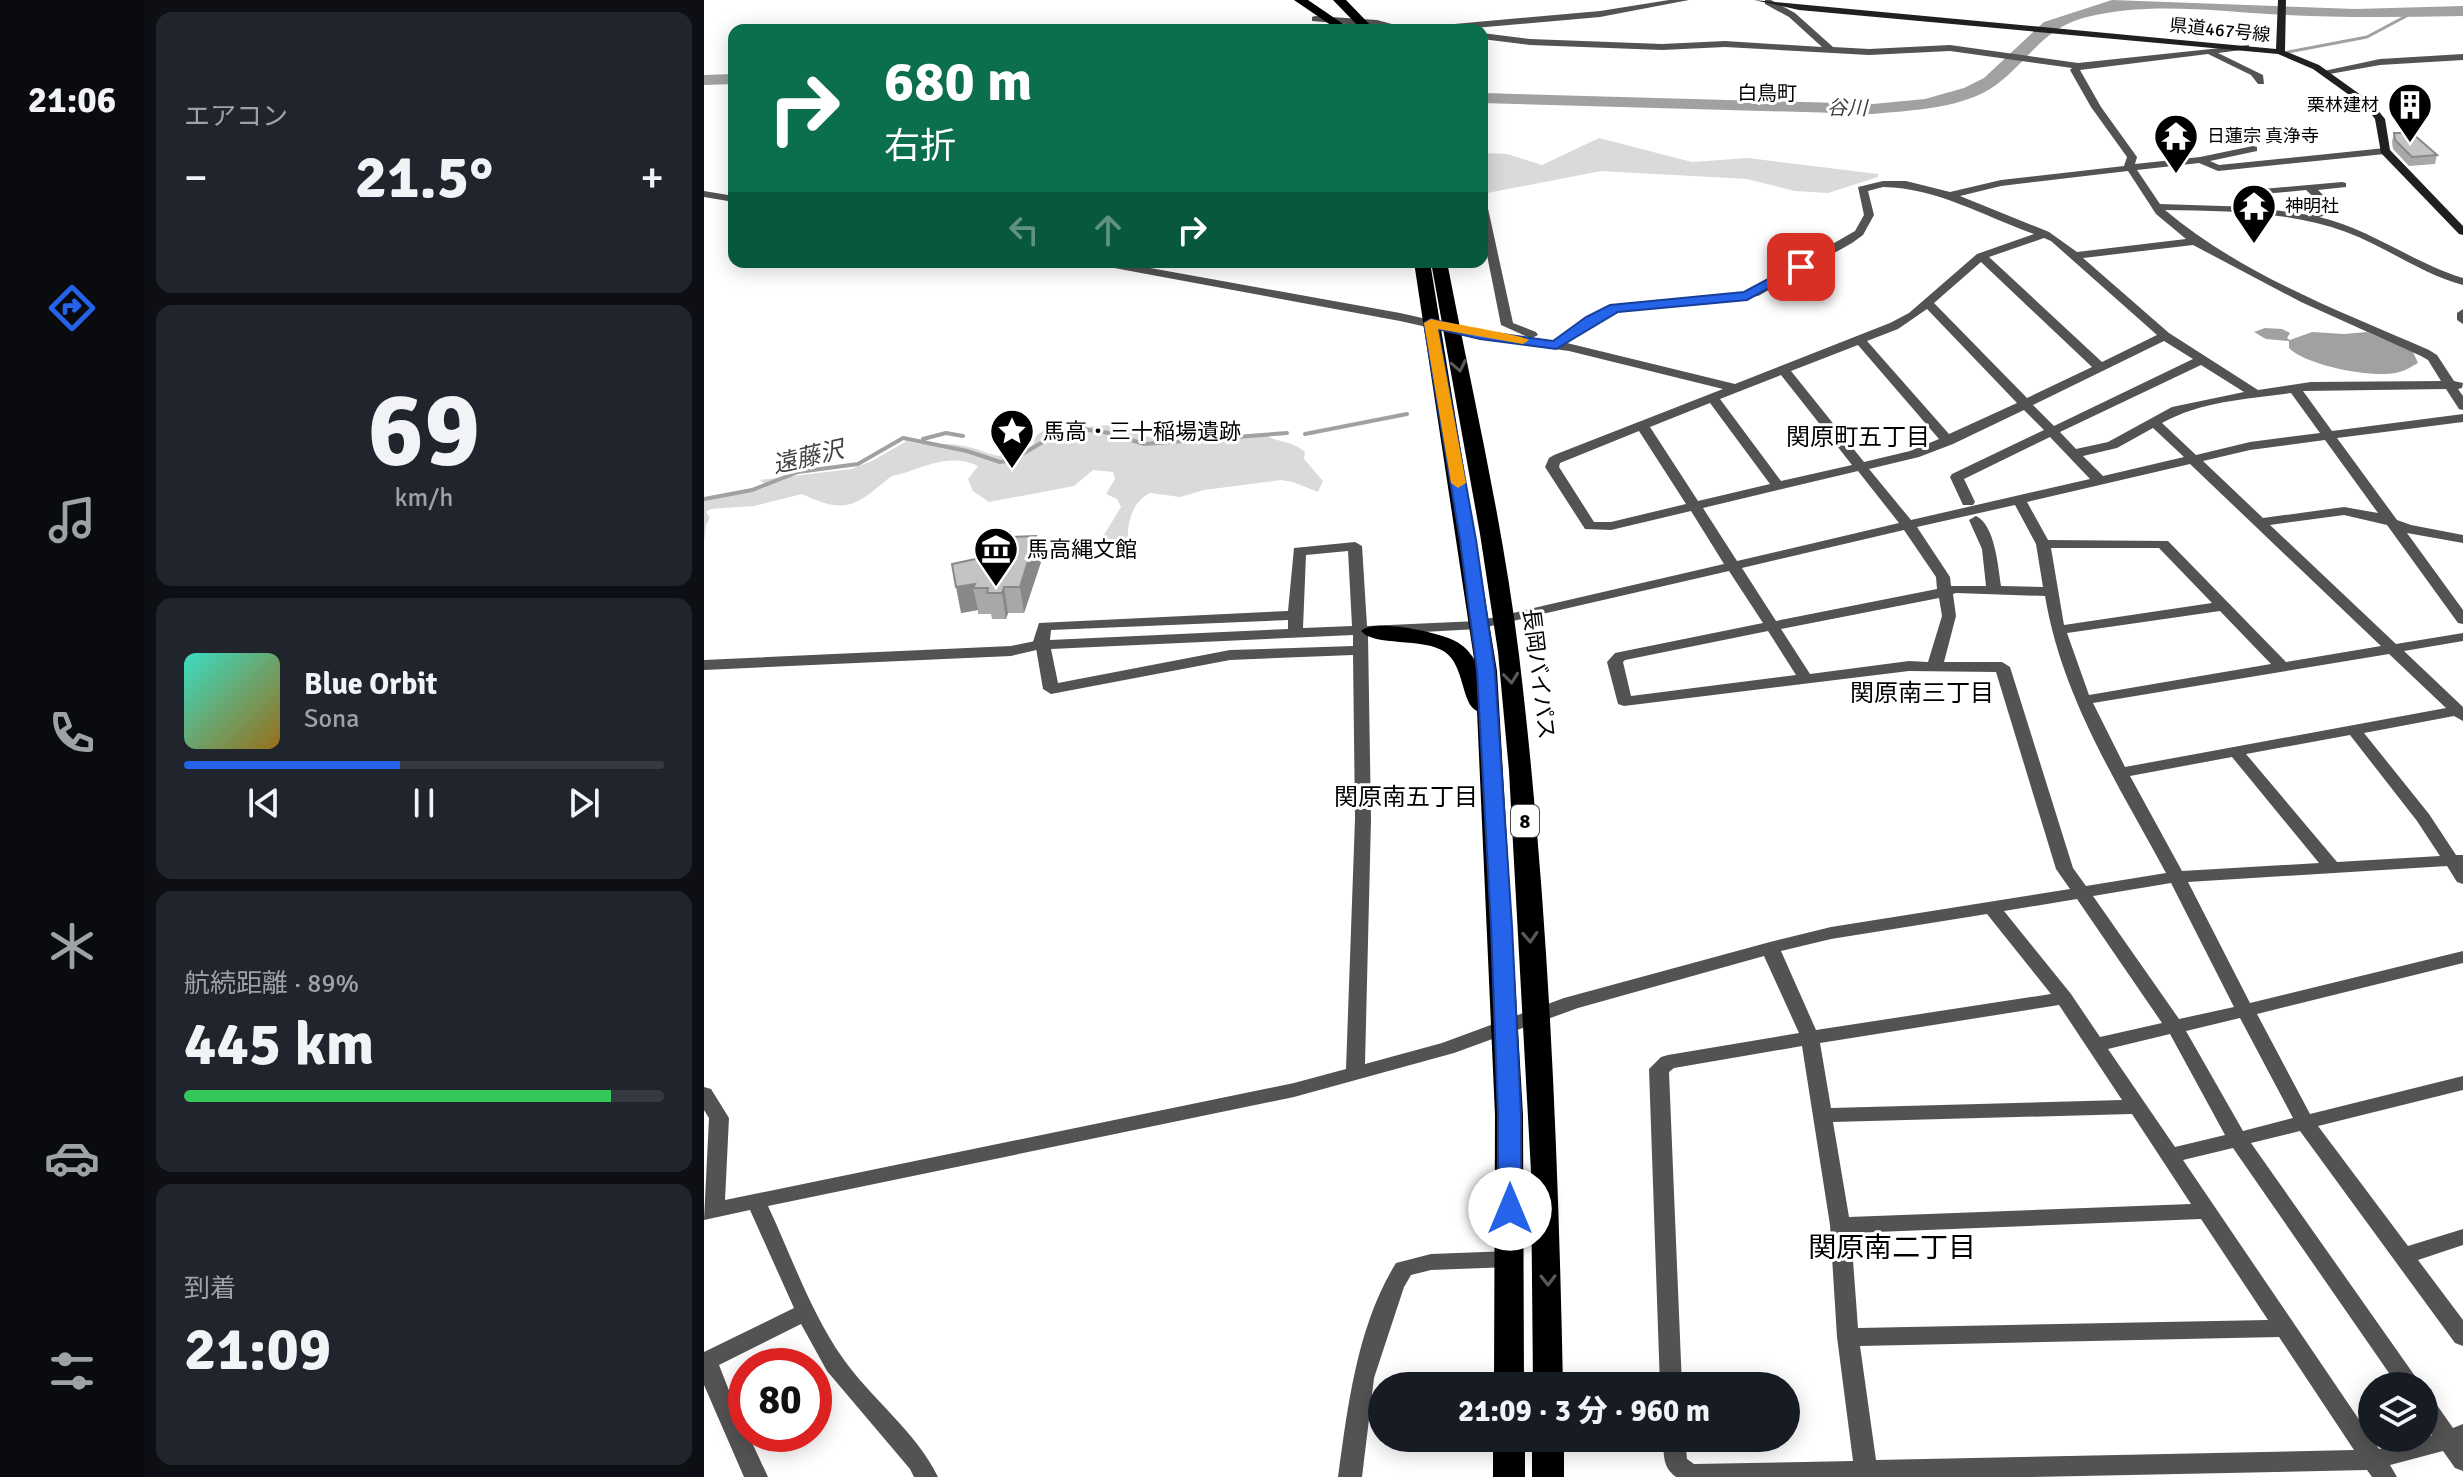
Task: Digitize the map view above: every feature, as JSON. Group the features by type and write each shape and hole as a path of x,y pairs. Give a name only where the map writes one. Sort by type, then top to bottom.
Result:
{"highway":[{"path":"1300,0 1331,19 1345,12"},
{"path":"1324,0 1345,12"},
{"name":"長岡バイパス","path":"1424,268 1441,325 1490,534 1508,652 1526,836 1545,1172 1548,1372"},
{"name":"長岡バイパス","path":"1439,268 1441,325 1486,671 1505,1028 1509,1372"},
{"path":"1364,637 1440,641 1456,650 1466,664 1490,737"},
{"path":"1509,1452 1509,1477"},
{"path":"1548,1452 1548,1477"}],"main road":[{"name":"県道467号線","path":"1763,1 2280,52 2324,72 2377,112 2385,151"},
{"path":"2280,52 2282,2"},
{"path":"2385,151 2463,232"}],"street":[{"path":"1488,25 1600,14 1685,0"},
{"path":"1763,1 1799,20 1829,48"},
{"path":"1315,19 1331,19"},
{"path":"1488,37 1530,42 1662,47 1725,44 1869,52 1950,48 2078,66 2246,47"},
{"path":"2211,52 2222,61 2250,70 2260,77 2261,82"},
{"path":"2324,72 2380,62 2463,57"},
{"path":"2078,66 2075,70 2096,107 2132,157 2129,166"},
{"path":"1947,196 2001,183 2200,160 2253,149"},
{"path":"2200,160 2218,168 2385,151"},
{"path":"2129,166 2156,207 2195,241 2305,300 2425,353 2456,385 2463,406"},
{"path":"1131,268 1441,325 1480,335 1558,342 1615,308 1737,298 1763,290 1859,233 1869,215 1862,189 1892,183 1947,196 2045,234 2165,336 2255,394"},
{"path":"2267,214 2244,193 2342,185"},
{"path":"2306,217 2335,212 2309,187"},
{"path":"704,194 728,198"},
{"path":"2156,207 2306,217 2365,236 2463,282"},
{"path":"1488,233 1507,325 1520,332 1735,388"},
{"path":"2045,234 1981,256 1927,303 1894,326 1559,458 1552,464 1586,521 1590,526 1602,527 1914,454 2025,405 2165,336"},
{"path":"2074,256 2195,241"},
{"path":"1981,256 2101,368"},
{"path":"1927,303 2099,480"},
{"path":"2463,313 2463,320"},
{"path":"1860,340 1948,441"},
{"path":"1994,590 1989,549 1957,477 2203,359"},
{"path":"1783,369 1936,563 1943,577 1949,616 1935,665"},
{"path":"2072,454 2112,445 2186,407 2255,394 2347,385 2456,385"},
{"path":"2294,388 2330,433 2463,620"},
{"path":"1712,397 1778,486"},
{"path":"1295,615 1044,626 1040,645 1049,664 1051,689 1230,655 1478,625 2193,458 2330,433 2463,418"},
{"path":"2154,422 2460,713"},
{"path":"1642,425 1736,566 1806,679"},
{"path":"2019,500 2043,544 2058,630 2066,659 2084,700 2119,773 2177,877 2244,1009 2306,1124 2463,1337"},
{"path":"2262,522 2332,510 2366,514 2408,529 2463,539"},
{"path":"2043,544 2163,544 2281,666"},
{"path":"1296,634 1299,551 1355,546 1364,637 1363,819 1355,1074"},
{"path":"2050,592 1955,589 1620,656 1615,662 1624,701 1935,665 2002,667 2065,869 2084,892 2175,1027 2238,1140 2401,1372"},
{"path":"2058,630 2225,606"},
{"path":"704,655 1296,634 1364,637"},
{"path":"2084,700 2463,637"},
{"path":"704,665 1011,651 1040,645"},
{"path":"2119,773 2460,713"},
{"path":"2354,730 2457,860 2463,878"},
{"path":"2235,751 2331,866"},
{"path":"704,1094 719,1118 709,1211 992,1155 1294,1090 1505,1028 1585,999 1831,933 2177,877 2457,860"},
{"path":"1992,908 2064,998 2379,1468"},
{"path":"1770,948 1810,1037 1840,1225 1848,1337 1866,1473"},
{"path":"2096,1045 2463,957"},
{"path":"1670,1372 1659,1069 1668,1062 1810,1037 2064,998"},
{"path":"2170,1156 2463,1083"},
{"path":"1822,1115 2136,1107"},
{"path":"756,1202 806,1312 835,1365 919,1462 926,1477"},
{"path":"1840,1225 2205,1211"},
{"path":"2403,1256 2463,1237"},
{"path":"1350,1477 1363,1378 1394,1285 1404,1269 1431,1262 1510,1259"},
{"path":"756,1477 708,1369 708,1360 806,1312"},
{"path":"1848,1337 2284,1328"},
{"path":"2438,1419 2456,1437 2463,1461"},
{"path":"1675,1452 1676,1464 1690,1474 2379,1468 2456,1437"}],"shaded area":[{"path":"1599,138 1692,162 1748,158 1878,174 1878,177 1828,193 1795,191 1747,179 1601,171 1488,193 1488,153 1507,154 1542,165"},
{"path":"2265,328 2282,329 2290,333 2287,338 2290,340 2312,332 2367,332 2413,352 2418,363 2401,372 2384,374 2339,369 2297,354 2289,348 2289,341 2266,339 2254,332"},
{"path":"1111,425 1180,443 1265,435 1305,452 1304,459 1323,481 1318,492 1281,480 1204,490 1180,497 1150,493 1139,501 1132,513 1128,539 1115,547 1102,538 1121,507 1117,499 1106,494 1115,479 1113,472 1093,470 1074,486 989,502 973,491 968,479 978,466 951,461 933,463 891,477 858,501 840,506 802,494 754,506 711,509 706,512 710,518 704,542 704,500 764,488 766,485 760,480 851,469 907,441 958,445 1000,456 1032,446 1036,436 1044,430"}],"building":[{"path":"2394,133 2412,133 2437,155 2412,157 2395,140"},
{"path":"1010,532 1011,537 1036,536 1020,587 1004,587 1002,593 987,593 988,588 973,588 975,584 956,587 952,564 985,557 981,536"}],"waterway":[{"name":"谷川","path":"2118,2 2132,3"},
{"name":"谷川","path":"1488,98 1873,109 1926,104 1970,92 1990,82 2049,25 2079,14 2132,3"},
{"path":"2132,3 2355,14 2463,11"},
{"path":"2288,52 2367,37 2412,13"},
{"name":"谷川","path":"704,80 728,79"},
{"name":"遠藤沢","path":"1305,434 1407,414"},
{"name":"遠藤沢","path":"704,499 752,490 798,472 858,464 903,438 967,451 1000,462 1012,460 1048,439 1082,429 1109,433 1144,444 1287,433"},
{"path":"923,439 946,433 963,436"}],"slow traffic":[{"path":"1458,483 1431,323 1480,335 1523,340"}],"place":[{"name":"栗林建材","path":"2410,144"},
{"name":"日蓮宗 真浄寺","path":"2176,175"},
{"name":"神明社","path":"2254,245"},
{"name":"馬高・三十稲場遺跡","path":"1012,470"},
{"name":"馬高縄文館","path":"996,588"}],"district":[{"name":"白鳥町","path":"1767,93"},
{"name":"関原町五丁目","path":"1858,437"},
{"name":"関原南三丁目","path":"1922,693"},
{"name":"関原南五丁目","path":"1406,797"},
{"name":"関原南二丁目","path":"1892,1248"}],"route":[{"path":"1510,1209 1501,926 1486,671 1468,540 1431,323 1480,335 1556,345 1600,314 1615,308 1747,296 1801,267"}]}
